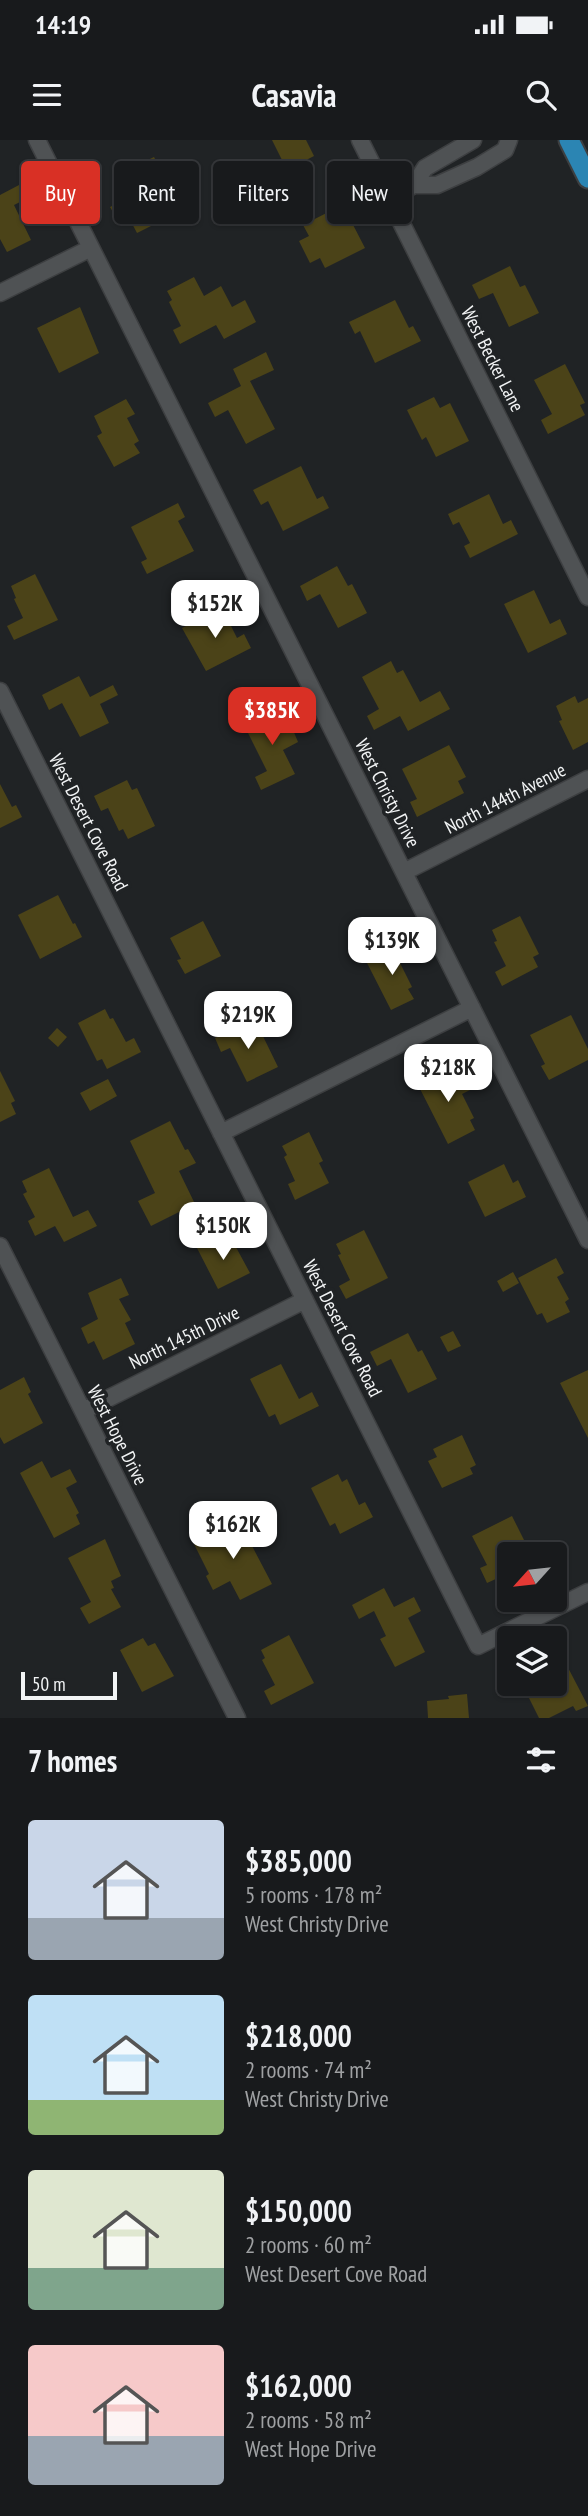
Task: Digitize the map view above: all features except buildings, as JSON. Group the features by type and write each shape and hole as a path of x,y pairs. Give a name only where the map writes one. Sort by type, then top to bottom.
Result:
{"main road":[{"path":"569,140 588,177"}],"street":[{"name":"West Christy Drive","path":"37,140 588,1240"},
{"name":"West Becker Lane","path":"360,140 370,161"},
{"path":"412,186 438,185 478,167 505,150 509,140"},
{"path":"415,185 425,168 470,142 478,167"},
{"name":"West Becker Lane","path":"402,224 588,597"},
{"path":"0,293 91,248"},
{"name":"West Desert Cove Road","path":"0,691 478,1646 588,1592"},
{"name":"North 144th Avenue","path":"404,872 588,779"},
{"path":"222,1133 472,1008"},
{"name":"West Hope Drive","path":"0,1246 237,1718"},
{"name":"North 145th Drive","path":"83,1411 305,1300"}]}
